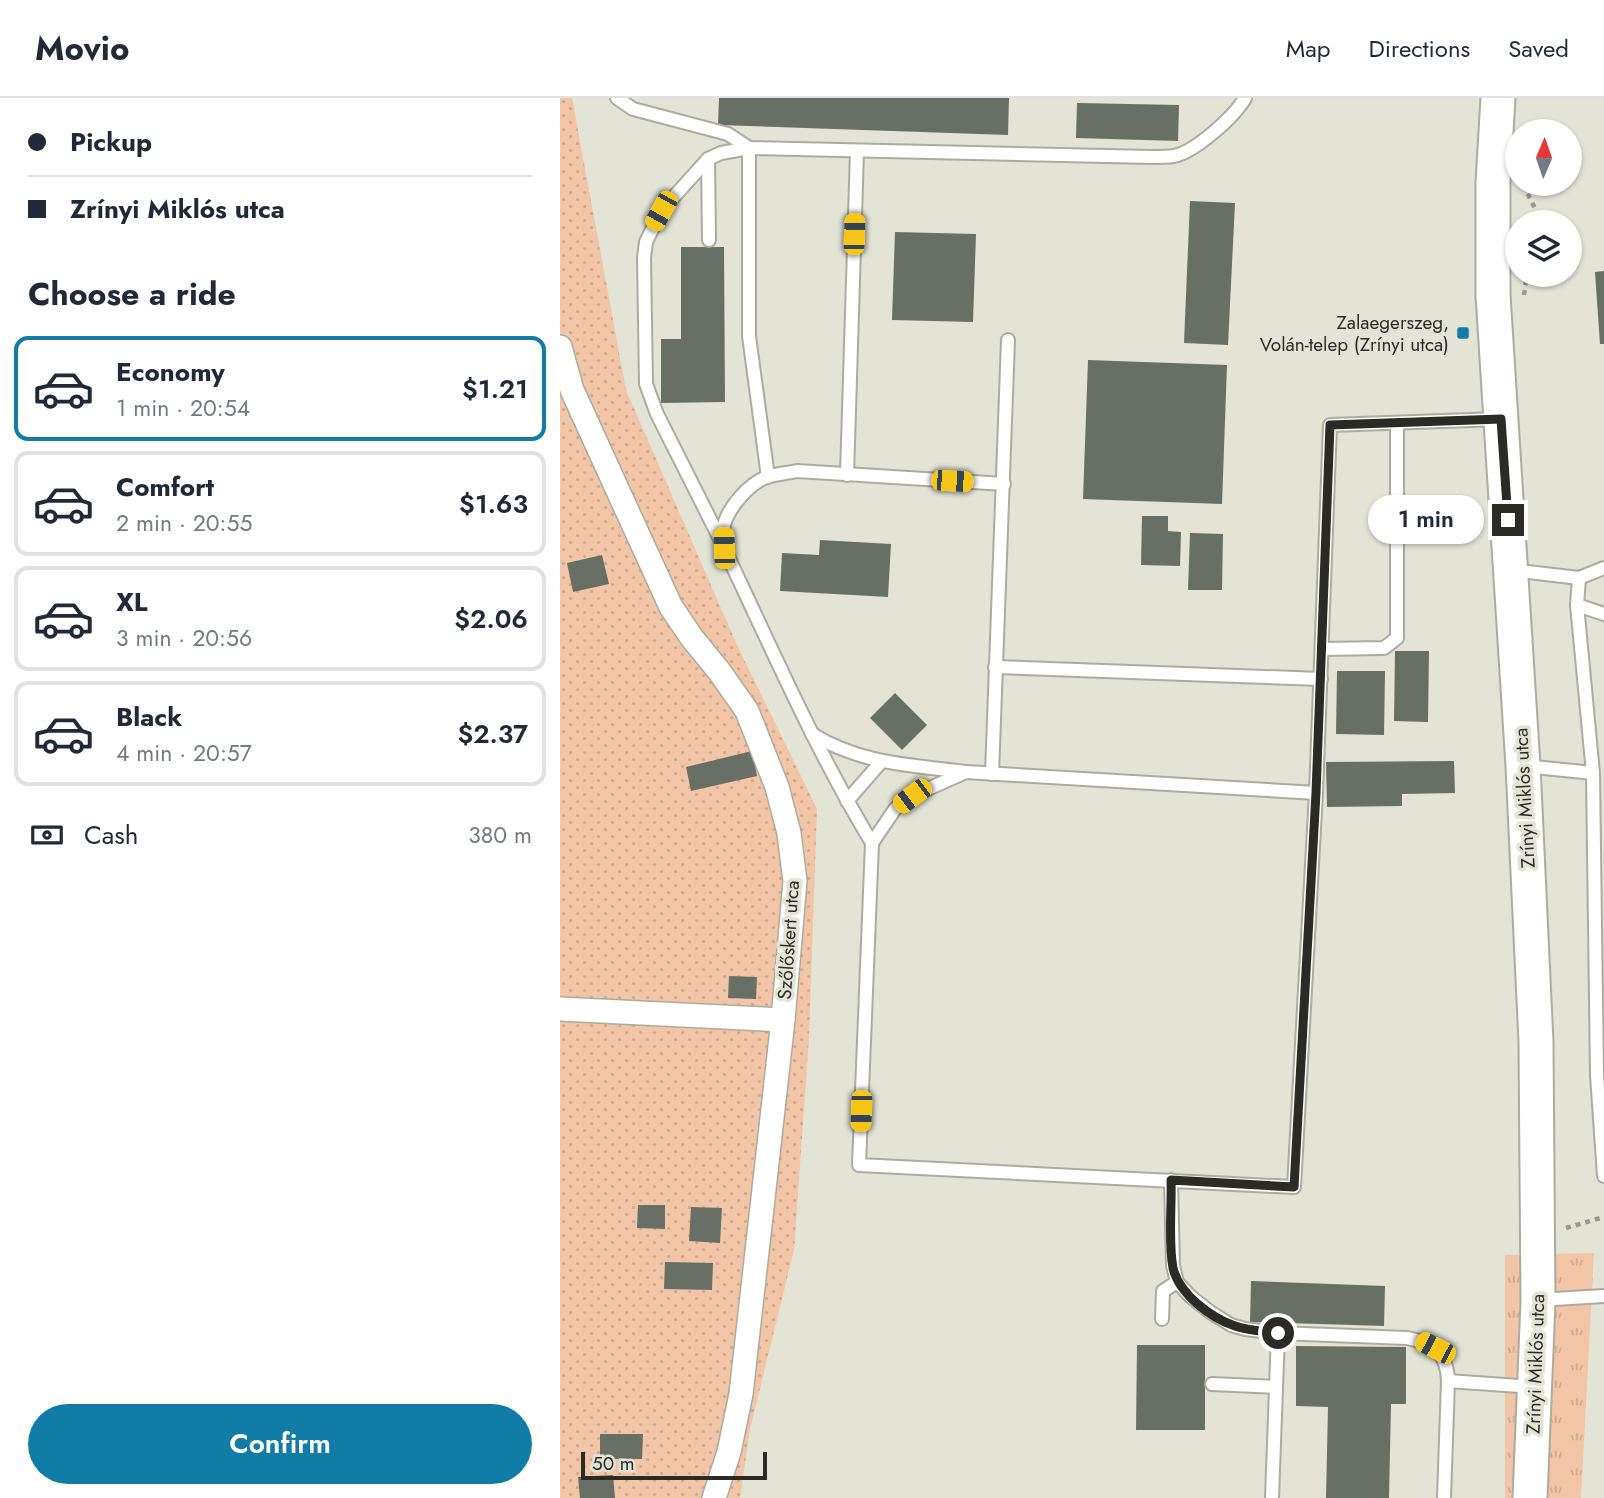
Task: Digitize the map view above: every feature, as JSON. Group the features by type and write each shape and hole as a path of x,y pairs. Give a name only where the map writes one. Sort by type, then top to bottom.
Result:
{"main road":[{"name":"Zrínyi Miklós utca","path":"1498,98 1493,183 1493,282 1523,766 1536,1042 1538,1300 1530,1498"}],"street":[{"name":"Szőlőskert utca","path":"560,347 572,390 671,607 747,711 777,788 789,833 794,881 783,1020 741,1394 729,1452 714,1498"},
{"path":"560,1009 783,1020"}],"lane":[{"path":"617,98 633,108 728,134 749,148"},
{"path":"872,843 847,802 812,734 657,414 646,384 644,258 646,242 661,211 708,159 720,153 749,148 1175,156 1198,144 1240,107 1245,98"},
{"path":"749,148 749,336 768,477"},
{"path":"847,475 857,152"},
{"path":"708,159 709,240"},
{"path":"992,774 1008,340"},
{"path":"966,772 912,796 895,809 872,843 859,1165 1294,1187 1316,793 1330,425 1501,419"},
{"path":"1322,649 1384,648 1397,638 1397,424"},
{"path":"724,548 723,529 728,516 753,485 768,477 797,471 1004,484"},
{"path":"1511,570 1579,578 1604,568"},
{"path":"1579,578 1577,605 1593,773 1604,1176"},
{"path":"1577,605 1604,614"},
{"path":"995,667 1321,679"},
{"path":"812,734 834,747 881,762 966,772 1316,793"},
{"path":"847,802 881,762"},
{"path":"1523,766 1593,773"},
{"path":"1171,1180 1173,1266 1177,1282 1190,1296 1231,1325 1278,1333 1407,1338 1422,1341 1435,1348 1447,1367 1448,1381 1444,1498"},
{"path":"1162,1319 1163,1291 1177,1282"},
{"path":"1538,1300 1604,1296"},
{"path":"1272,1498 1278,1333"},
{"path":"1448,1381 1535,1387"},
{"path":"1212,1384 1276,1387"}],"path":[{"path":"1565,1228 1604,1217"}],"green space":[{"path":"560,98 572,98 626,390 737,645 817,809 809,1038 794,1250 750,1429 740,1498 560,1498"},
{"path":"1594,1253 1581,1498 1505,1498 1505,1255"}],"building":[{"path":"719,98 1009,98 1008,135 718,125"},
{"path":"1077,103 1179,105 1178,141 1076,138"},
{"path":"1190,201 1235,203 1228,345 1184,343"},
{"path":"895,232 976,234 973,322 892,320"},
{"path":"681,247 724,247 725,402 661,403 661,339 681,339"},
{"path":"1604,271 1604,344 1600,344 1595,272"},
{"path":"1088,360 1227,365 1222,504 1083,499"},
{"path":"1142,516 1168,516 1168,531 1181,532 1180,566 1141,565"},
{"path":"1190,533 1223,534 1222,590 1188,590"},
{"path":"820,540 891,544 888,597 780,591 782,553 819,555"},
{"path":"602,555 609,584 573,592 567,563"},
{"path":"1395,651 1429,651 1428,722 1394,721"},
{"path":"1337,671 1385,671 1384,735 1336,734"},
{"path":"895,693 927,725 902,750 870,718"},
{"path":"752,751 757,776 691,791 686,767"},
{"path":"1454,761 1455,793 1402,794 1402,806 1327,807 1326,762"},
{"path":"729,976 757,977 756,999 728,998"},
{"path":"638,1205 665,1205 665,1229 637,1228"},
{"path":"691,1207 722,1208 720,1243 689,1241"},
{"path":"665,1262 713,1263 712,1290 664,1289"},
{"path":"1251,1281 1385,1286 1384,1326 1250,1322"},
{"path":"1137,1345 1205,1345 1205,1430 1136,1430"},
{"path":"1296,1346 1406,1347 1406,1404 1391,1404 1389,1498 1326,1498 1328,1407 1296,1406"},
{"path":"600,1434 643,1434 642,1459 600,1459"},
{"path":"613,1475 615,1498 580,1498 578,1477"}],"place":[{"name":"Zalaegerszeg, Volán-telep (Zrínyi utca)","path":"1463,333"}],"route":[{"path":"1278,1333 1231,1325 1210,1312 1177,1282 1173,1266 1171,1180 1294,1187 1316,793 1330,425 1501,419 1508,520"}]}
